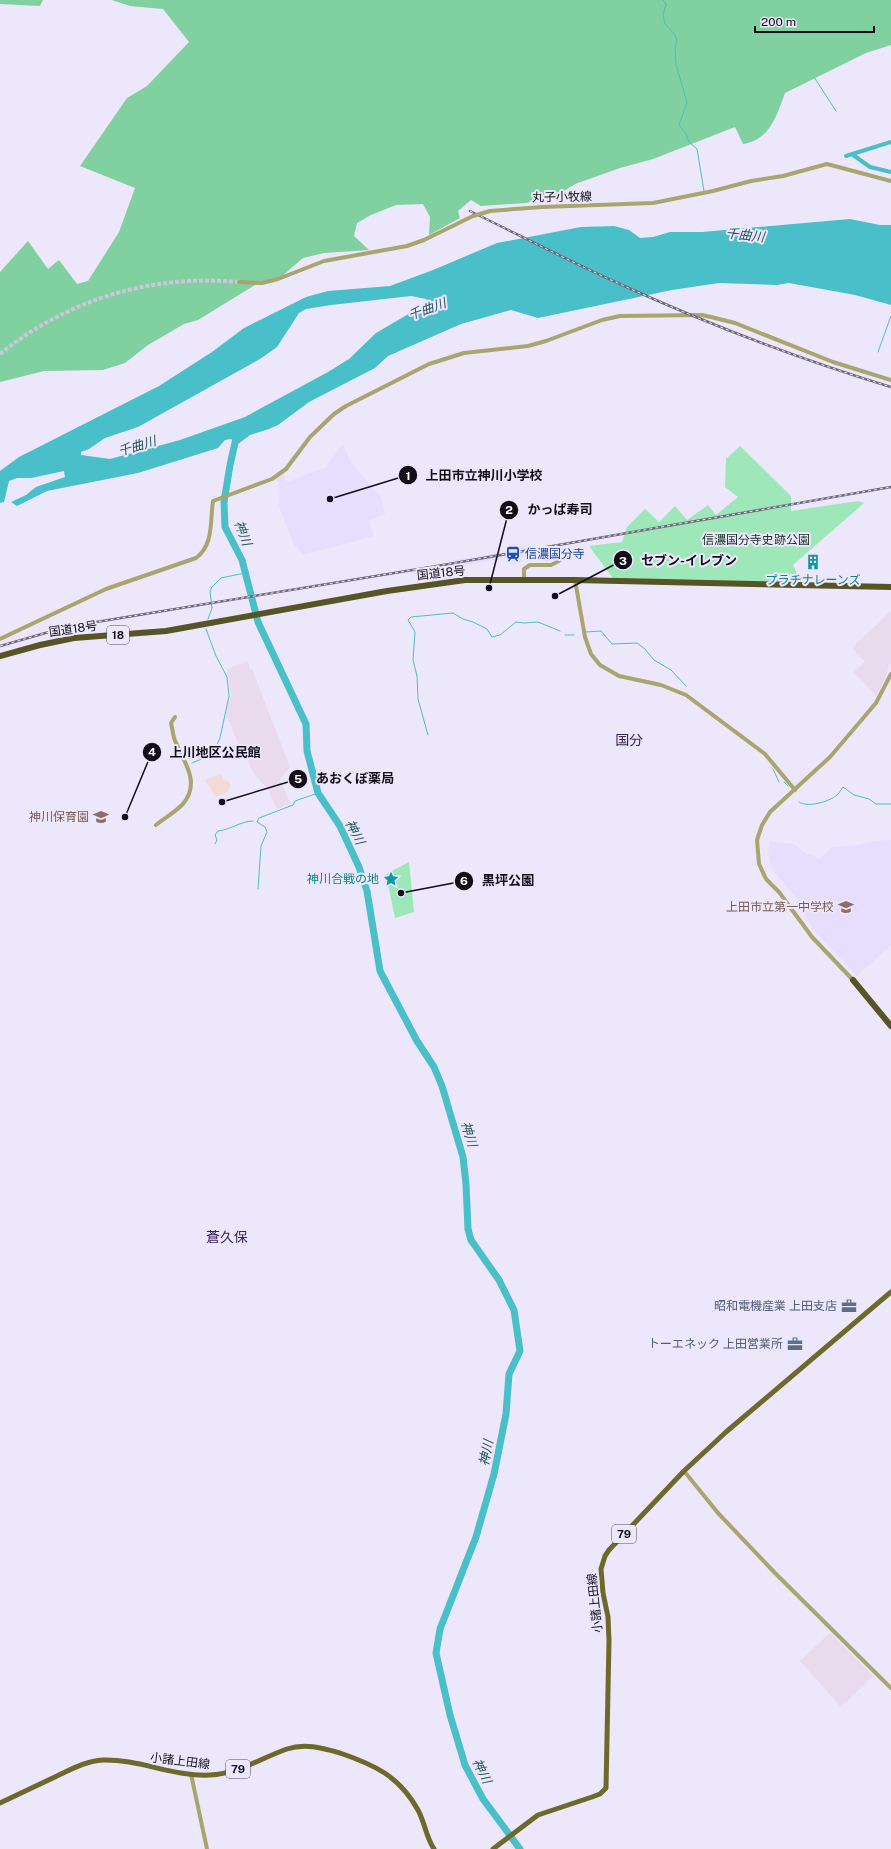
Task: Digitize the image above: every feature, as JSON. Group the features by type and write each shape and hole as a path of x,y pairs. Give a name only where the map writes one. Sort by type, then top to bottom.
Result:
{"highway":[{"name":"国道18号","path":"0,656 40,645 74,638 166,631 426,585 466,580 524,579 891,587"},
{"path":"853,980 891,1022"},
{"path":"853,980 891,1026"}],"main road":[{"name":"小諸上田線","path":"492,1849 538,1815 600,1794 606,1788 609,1641 608,1617 601,1578 602,1565 609,1550 684,1471 726,1432 891,1292"},
{"name":"小諸上田線","path":"0,1803 76,1767 96,1761 112,1760 191,1774 211,1776 226,1773 295,1747 310,1746 369,1763 397,1783 418,1810 425,1833 434,1849"}],"street":[{"name":"丸子小牧線","path":"239,282 262,283 278,280 324,261 407,246 424,240 461,220 490,211 542,207 653,203 713,192 746,182 783,176 827,164 891,181"},
{"path":"0,639 106,589 196,558 202,553 209,538 213,500 256,486 272,479 286,469 310,437 325,422 346,406 428,364 464,353 528,346 602,320 620,316 702,315 735,323 833,362 891,380"},
{"path":"524,579 524,569 530,564 551,565 559,561"},
{"path":"575,580 585,637 591,654 600,665 619,676 661,685 690,698 763,752 795,790"},
{"path":"853,980 812,937 779,892 766,879 758,864 757,840 762,825 770,812 822,765 870,711 882,694 891,674"},
{"path":"156,825 183,803 190,792 190,771 174,737 171,723 175,717"},
{"path":"684,1471 714,1508 775,1573 891,1688"},
{"path":"191,1774 207,1849"}],"shaded area":[{"path":"343,444 351,463 381,497 385,514 369,521 374,536 304,555 293,543 279,506 280,492 277,479 283,474 287,482 326,467"},
{"path":"526,546 529,554 522,557 523,562 511,564 509,558 449,568 448,561 514,550"},
{"path":"891,611 891,664 889,664 886,677 876,696 854,672 865,662 852,648"},
{"path":"248,661 290,767 280,779 290,803 277,809 267,788 254,774 237,741 225,711 231,697 227,669"},
{"path":"221,774 223,780 228,781 230,785 229,791 216,797 205,780"},
{"name":"上田市立第一中学校","path":"891,840 891,945 857,976 814,930 803,912 799,901 771,868 768,853 770,841 794,844 807,854 814,855 818,860 832,847 853,846 876,841"},
{"path":"830,1633 873,1676 841,1707 800,1661"}],"green space":[{"path":"0,0 43,0 40,6 0,4"},
{"path":"112,0 891,0 891,45 866,53 785,93 779,110 771,125 766,132 752,142 743,144 735,127 653,159 620,168 575,184 556,196 526,203 481,206 471,200 458,211 460,218 429,235 430,217 423,204 396,205 371,215 357,223 354,236 369,250 324,253 303,258 281,277 271,282 255,285 198,320 184,324 148,345 125,363 103,370 44,371 0,382 0,272 28,241 48,269 59,260 77,284 88,281 119,232 135,188 80,166 127,98 147,86 189,42 163,9 130,6"},
{"name":"信濃国分寺史跡公園","path":"740,446 791,496 791,511 858,501 864,503 793,565 802,584 615,581 589,546 622,542 627,527 645,509 659,522 675,506 687,520 708,505 716,515 738,497 725,487 726,459"},
{"path":"409,862 414,912 395,918 386,874"}],"water":[{"name":"千曲川","path":"850,219 880,225 891,225 891,305 855,295 789,283 776,285 719,283 672,290 538,318 511,310 461,324 388,356 375,368 309,402 278,425 250,435 238,444 231,439 225,440 218,448 138,473 47,491 17,506 11,502 26,495 36,487 65,477 64,471 31,478 17,478 9,481 4,502 0,503 0,471 19,457 159,386 212,352 244,328 306,297 328,291 390,286 497,243 581,227 614,226 629,230 640,238 653,237 670,232 702,232","holes":["411,296 426,299 429,302 376,333 349,359 245,417 180,440 110,459 81,455 81,452 89,449 105,438 138,427 260,359 277,347 299,313 306,309"]}],"waterway":[{"path":"663,0 666,4 663,15 665,24 675,35 677,41 675,46 676,64 687,103 679,125 686,134 689,142 697,149 704,191"},
{"path":"814,77 836,111"},
{"path":"846,156 891,142"},
{"path":"853,155 870,167 891,172"},
{"path":"878,352 891,316"},
{"name":"神川","path":"237,434 224,502 225,527 242,560 258,622 306,724 307,751 318,793 340,826 359,867 367,891 380,971 417,1041 434,1067 442,1086 463,1157 468,1229 471,1240 499,1280 514,1310 520,1351 509,1374 506,1414 494,1474 476,1537 440,1629 436,1653 450,1715 465,1765 483,1799 520,1849"},
{"path":"208,619 212,608 210,591 212,587 221,578 245,573"},
{"path":"428,735 418,699 417,676 413,660 415,632 408,620 411,617 453,613 487,629 492,637 500,635 516,622 538,622 560,631"},
{"path":"192,763 209,756 214,751 220,738 229,696 227,677 216,656 206,629"},
{"path":"586,632 601,631 612,644 637,643 645,649 654,660 671,670 686,686"},
{"path":"565,635 574,635"},
{"path":"773,769 779,782"},
{"path":"784,782 788,786"},
{"path":"799,802 803,804 824,802 837,795 843,787 854,795 869,799 876,804 891,804"},
{"path":"258,889 261,846 267,832 265,827 257,822 259,818 293,805 295,801 318,793"},
{"path":"215,844 217,840 215,835 218,831 244,822 253,821"}],"tunnel":[{"path":"0,354 26,335 54,318 112,294 175,282 239,282"}],"railway":[{"path":"470,211 603,276 688,314 789,353 891,387"},
{"path":"0,646 56,630 84,624 449,564 891,487"}],"place":[{"name":"上田市立神川小学校","path":"330,499"},
{"name":"信濃国分寺","path":"513,554"},
{"name":"プラチナレーンズ","path":"813,562"},
{"name":"かっぱ寿司","path":"489,588"},
{"name":"セブン-イレブン","path":"555,596"},
{"name":"あおくぼ薬局","path":"222,802"},
{"name":"神川保育園","path":"101,817"},
{"name":"上川地区公民館","path":"125,817"},
{"name":"神川合戦の地","path":"391,879"},
{"name":"黒坪公園","path":"401,893"},
{"name":"上田市立第一中学校","path":"846,907"},
{"name":"昭和電機産業 上田支店","path":"849,1306"},
{"name":"トーエネック 上田営業所","path":"795,1344"}],"district":[{"name":"国分","path":"629,740"},
{"name":"蒼久保","path":"227,1237"}]}
